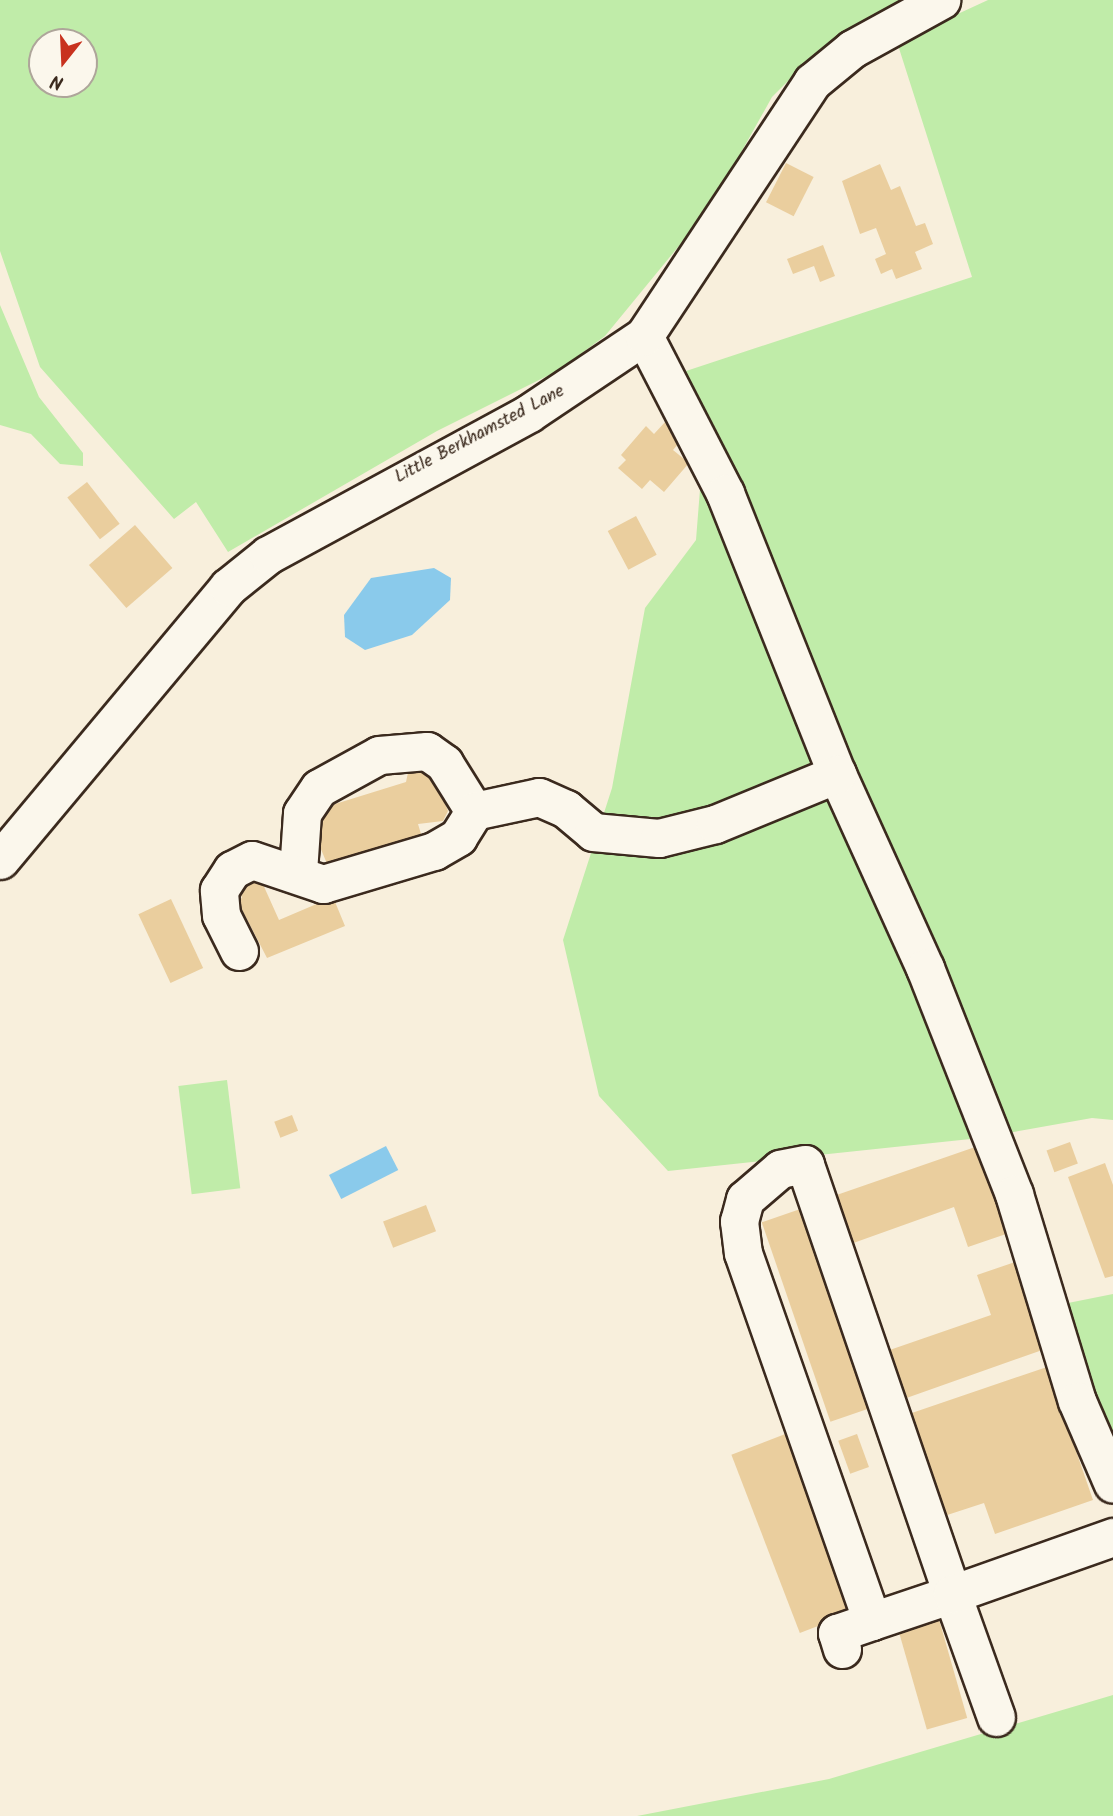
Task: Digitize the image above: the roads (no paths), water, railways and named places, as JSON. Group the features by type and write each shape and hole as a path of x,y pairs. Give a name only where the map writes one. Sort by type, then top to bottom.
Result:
{"street":[{"name":"Little Berkhamsted Lane","path":"0,860 228,587 268,555 529,412 644,336 812,82 852,50 941,0"},
{"path":"644,336 725,493 837,774 925,968 1009,1181 1077,1401 1113,1484"},
{"path":"298,872 302,813 319,788 379,755 428,751 444,762 474,810"},
{"path":"239,951 221,915 219,890 232,870 252,860 298,872 323,884 434,850 458,837 474,810 539,797 566,808 593,832 659,838 715,824 837,774"},
{"path":"872,1621 743,1253 739,1221 745,1199 780,1168 805,1164 996,1717"},
{"path":"842,1648 837,1633 1113,1537"}],"water":[{"path":"434,568 451,578 450,600 412,635 365,650 345,637 344,615 371,578"},
{"path":"386,1146 398,1170 341,1199 329,1175"}]}
